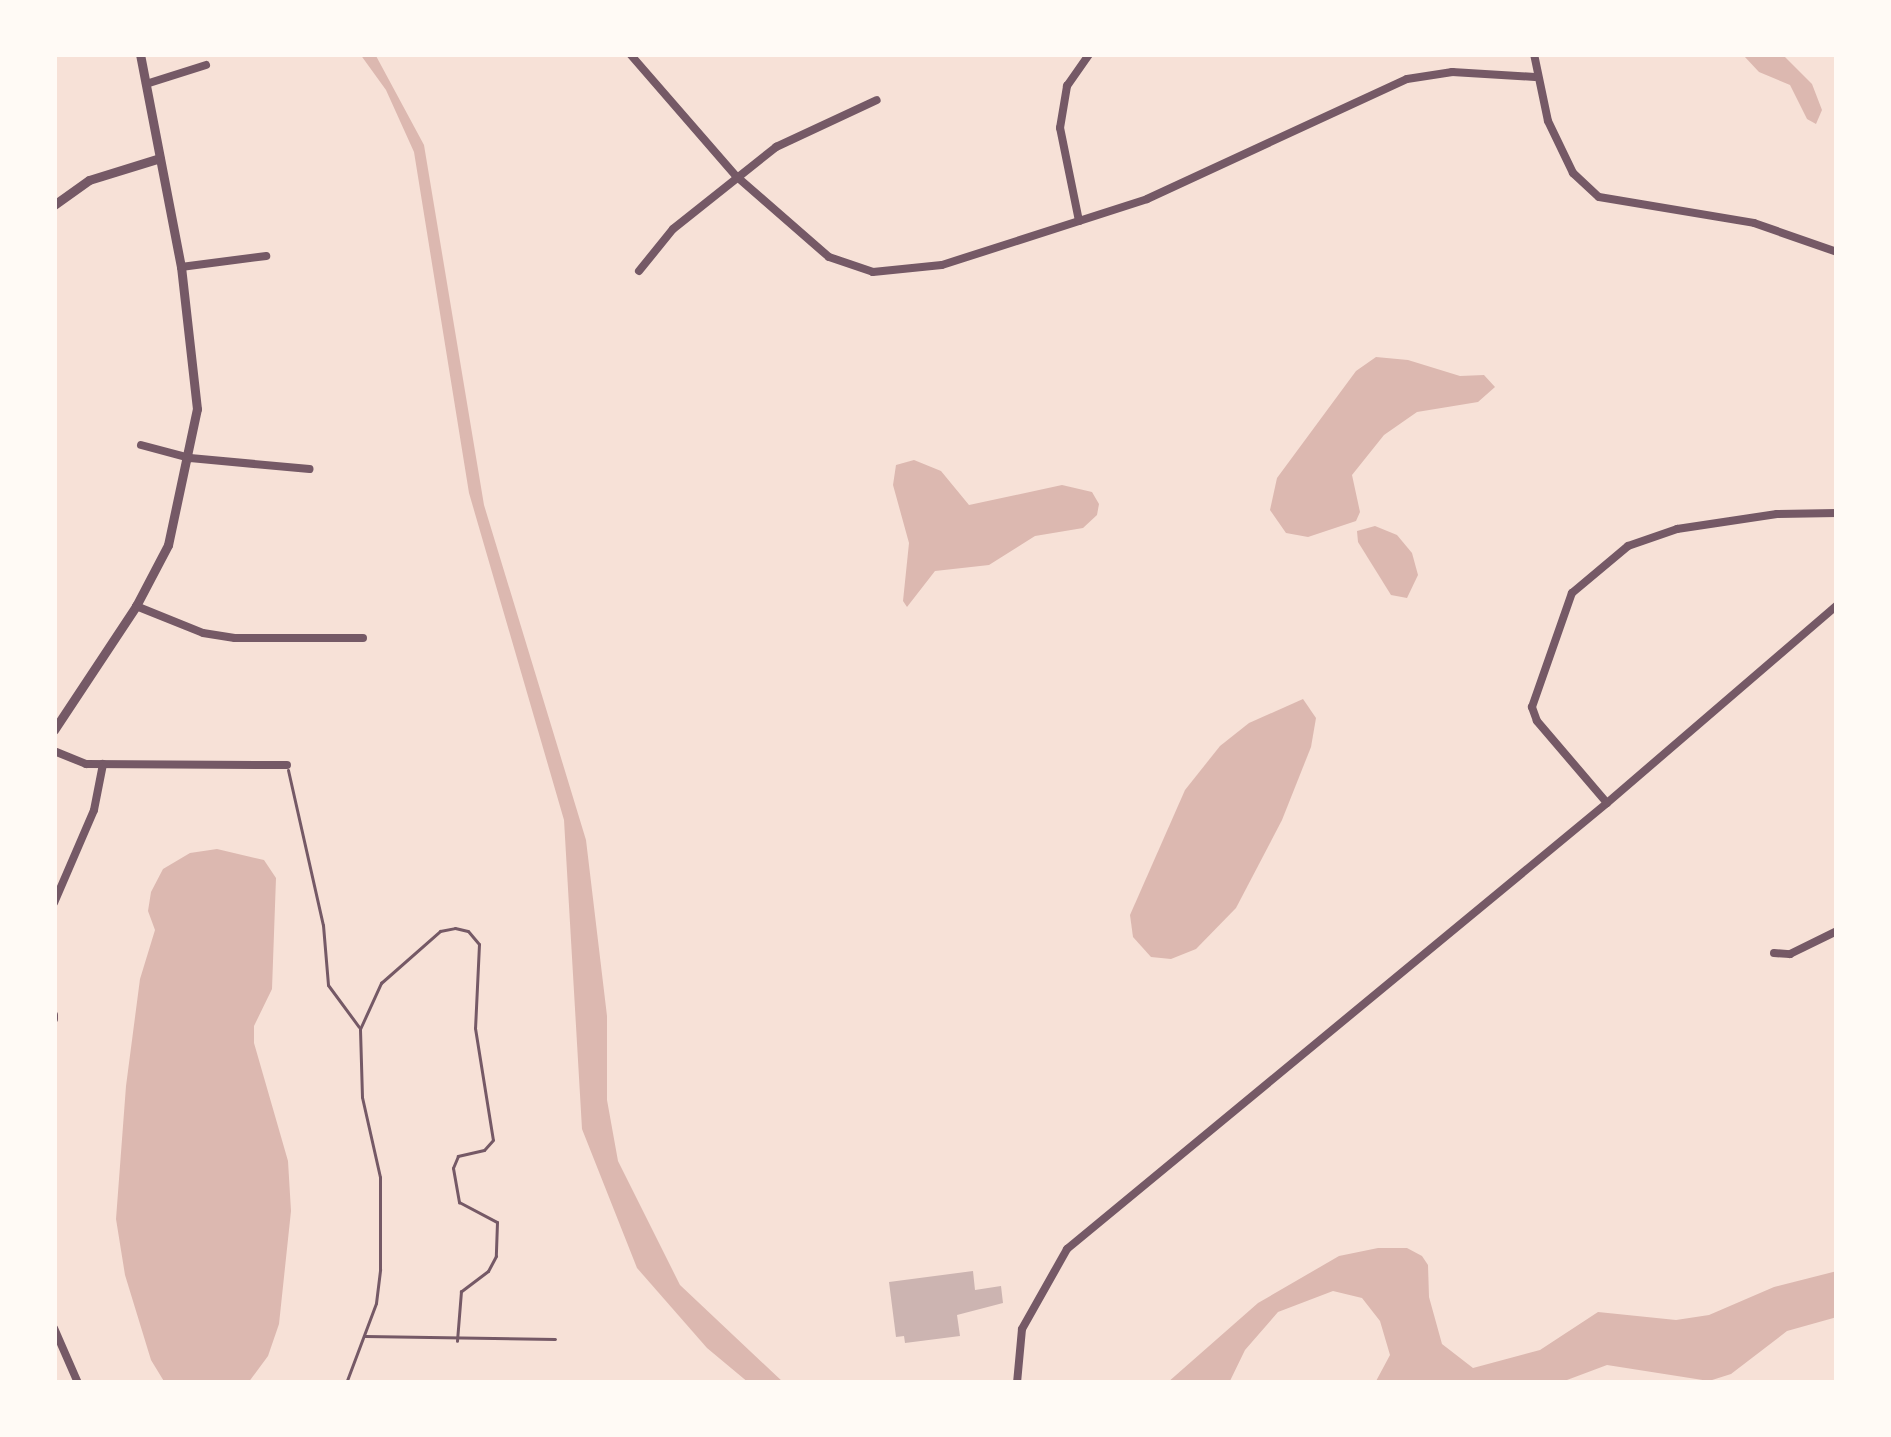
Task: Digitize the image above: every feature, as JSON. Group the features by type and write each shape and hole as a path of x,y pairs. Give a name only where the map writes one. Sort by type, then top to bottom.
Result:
{"street":[{"path":"54,730 136,606 168,545 197,409 182,268 140,54"},
{"path":"630,54 736,176 829,257 873,272 942,265 1079,221 1225,166 1407,79 1452,72 1535,76"},
{"path":"1079,221 1060,128 1067,86 1089,54"},
{"path":"1534,54 1535,76 1573,173 1599,196 1754,223 1837,252"},
{"path":"146,84 206,65"},
{"path":"639,271 674,229 736,176 776,148 877,100"},
{"path":"54,205 89,180 160,158"},
{"path":"182,268 266,256"},
{"path":"141,446 190,458 309,469"},
{"path":"1607,803 1537,722 1532,706 1572,592 1628,546 1677,530 1777,514 1837,512"},
{"path":"136,606 203,633 235,638 363,638"},
{"path":"1017,1383 1022,1328 1067,1249 1836,610"},
{"path":"54,751 74,762 104,764 287,765"},
{"path":"54,903 94,810 104,764"},
{"path":"1774,952 1790,954 1837,931"},
{"path":"54,1328 78,1383"}],"lane":[{"path":"287,765 323,926 328,985 335,1002 360,1029"},
{"path":"346,1383 364,1336 380,1269 380,1177 362,1097 360,1029 370,997 440,931 455,928 468,931 479,944 475,1028 493,1140 484,1150 458,1156 453,1168 459,1202 497,1222 496,1256 488,1271 461,1291 458,1341"},
{"path":"364,1336 555,1339"}],"shaded area":[{"path":"360,54 375,54 424,145 484,505 586,840 607,1016 607,1100 618,1161 680,1285 784,1383 749,1383 707,1348 637,1268 582,1129 564,820 469,493 414,152 386,90"},
{"path":"1782,54 1812,84 1822,110 1816,124 1807,119 1790,85 1759,72 1744,56"},
{"path":"1376,357 1408,360 1460,376 1484,375 1495,387 1478,402 1417,412 1384,435 1352,475 1360,512 1356,521 1308,537 1286,533 1270,510 1277,478 1356,371"},
{"path":"914,460 941,471 969,505 1062,485 1092,492 1099,504 1097,515 1083,528 1035,536 989,565 935,571 907,607 903,601 909,543 893,485 896,465"},
{"path":"1375,526 1397,535 1412,553 1418,575 1407,598 1391,595 1358,542 1357,531"},
{"path":"1303,699 1316,718 1311,747 1282,820 1236,908 1196,949 1171,959 1151,957 1133,937 1130,915 1185,790 1220,746 1249,723"},
{"path":"217,849 264,860 276,878 272,989 254,1026 254,1043 288,1161 291,1211 279,1324 268,1356 248,1383 165,1383 151,1360 125,1275 116,1219 126,1086 140,979 155,930 148,911 151,892 163,869 190,853"},
{"path":"1407,1248 1422,1256 1428,1265 1429,1297 1442,1344 1473,1368 1540,1350 1598,1312 1676,1320 1709,1315 1774,1287 1837,1271 1837,1317 1787,1331 1731,1374 1709,1381 1607,1365 1559,1383 1375,1383 1390,1355 1380,1321 1362,1298 1333,1291 1278,1312 1245,1350 1229,1383 1167,1383 1258,1303 1339,1256"}],"building":[{"path":"973,1271 975,1290 1001,1286 1003,1303 957,1315 960,1336 905,1343 904,1336 896,1337 889,1282"}]}
